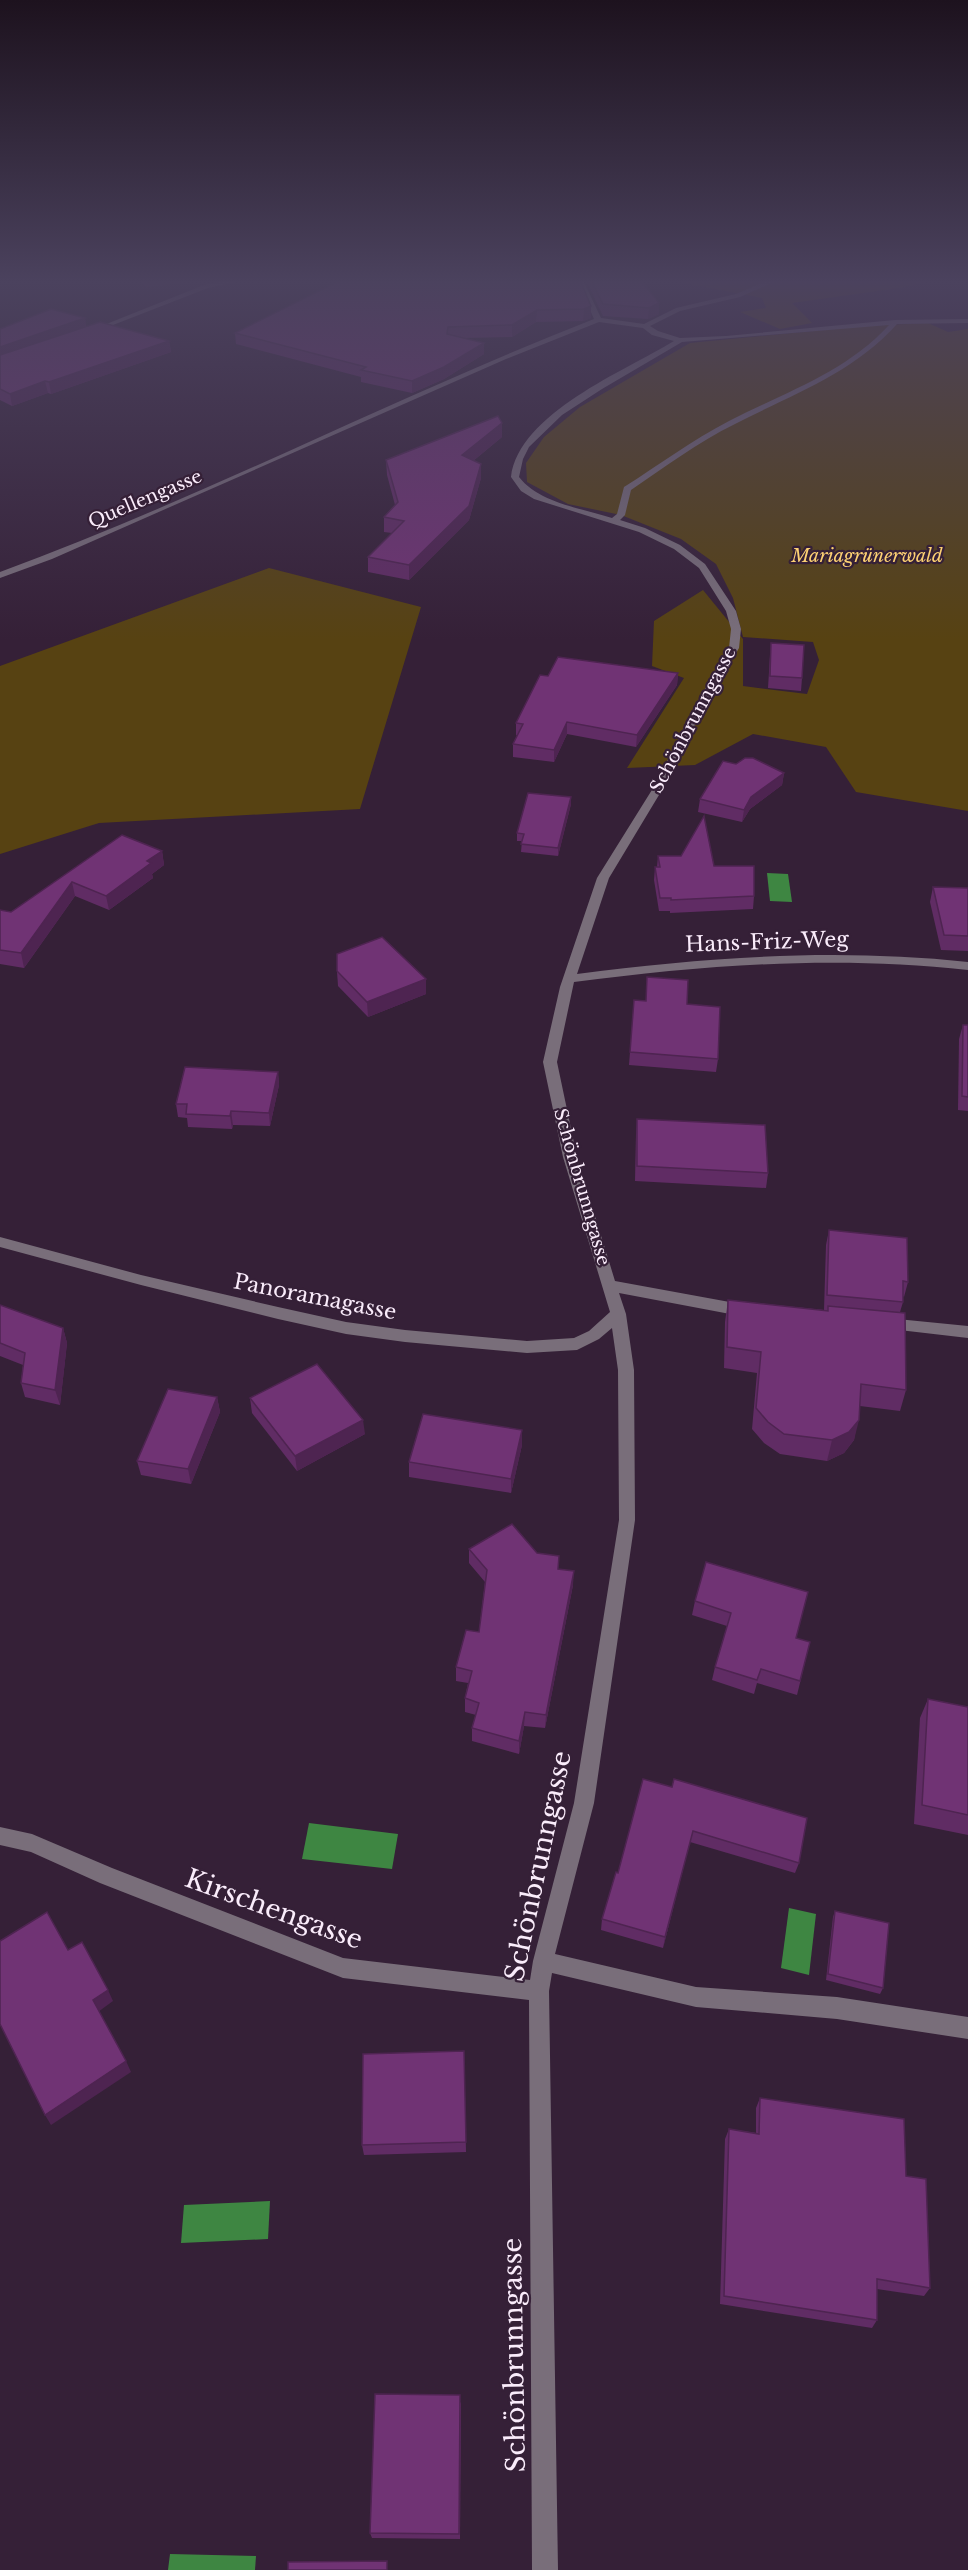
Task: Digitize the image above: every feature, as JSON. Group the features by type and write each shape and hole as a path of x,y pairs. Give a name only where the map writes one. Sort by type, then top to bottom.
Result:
{"street":[{"name":"Quellengasse","path":"0,575 214,486 407,400"},
{"name":"Schönbrunngasse","path":"545,2570 539,1992 543,1961 584,1803 627,1520 626,1370 618,1314 570,1157 550,1062 554,1036 569,979 603,878 660,785 699,708 734,648 736,629 731,611 702,566 660,537 537,497 524,489 515,477 516,464 527,444 546,424 580,400"},
{"path":"613,521 621,515 627,489 730,423 777,400"},
{"name":"Hans-Friz-Weg","path":"569,979 678,964 820,956 968,966"},
{"name":"Panoramagasse","path":"0,1242 141,1280 346,1328 405,1336 527,1347 577,1344 594,1335 618,1314"},
{"name":"Schönbrunngasse","path":"611,1286 766,1313"},
{"path":"873,1323 968,1332"},
{"name":"Kirschengasse","path":"0,1836 32,1843 107,1876 343,1968 539,1992"},
{"path":"543,1961 696,1997 837,2008 968,2028"}],"green space":[{"name":"Mariagrünerwald","path":"592,400 968,400 968,811 856,792 826,747 753,734 695,765 627,768 684,678 652,666 654,621 703,590 743,639 743,686 807,694 819,660 813,642 743,637 733,598 716,564 681,539 621,515 568,504 527,482 526,463 544,437 580,407"},
{"path":"269,568 421,607 360,809 99,823 0,854 0,666"}],"shaded area":[{"path":"767,873 788,874 792,902 770,901"},
{"path":"309,1823 398,1834 392,1869 302,1859"},
{"path":"789,1908 816,1914 809,1975 781,1968"},
{"path":"270,2201 268,2239 181,2243 184,2205"},
{"path":"170,2554 256,2556 255,2570 168,2570"}],"building":[{"path":"498,416 502,423 462,455 481,464 469,506 409,565 368,557 404,521 384,517 398,502 386,460"},
{"path":"771,643 804,645 802,678 770,676"},
{"path":"558,657 678,673 637,735 567,722 554,750 513,744 523,724 516,723 540,675 548,676"},
{"path":"745,758 753,758 784,773 751,797 744,810 700,799 723,761 736,764"},
{"path":"528,793 571,797 558,848 521,844 524,834 517,833"},
{"path":"704,816 714,866 754,866 754,896 671,900 671,898 660,898 655,867 660,867 658,856 681,856"},
{"path":"122,835 162,851 147,861 151,863 106,896 72,882 21,953 0,950 0,910 11,912"},
{"path":"933,887 968,888 968,936 944,935"},
{"path":"382,937 426,979 367,1002 337,971 337,954"},
{"path":"647,977 688,980 687,1004 720,1007 718,1059 630,1052 634,1000 646,1001"},
{"path":"963,1025 968,1025 968,1097 962,1096"},
{"path":"185,1067 278,1072 269,1113 231,1111 230,1116 186,1114 187,1104 176,1104"},
{"path":"637,1119 765,1125 768,1173 637,1166"},
{"path":"829,1230 907,1238 908,1282 903,1281 903,1302 827,1295"},
{"path":"728,1300 828,1311 828,1306 905,1313 906,1390 861,1384 859,1420 849,1432 832,1440 784,1434 768,1422 756,1408 761,1352 727,1347"},
{"path":"0,1305 63,1328 55,1390 21,1383 25,1353 0,1343"},
{"path":"317,1364 363,1420 295,1456 250,1398"},
{"path":"168,1389 217,1397 188,1469 137,1461"},
{"path":"423,1414 522,1430 511,1479 409,1462"},
{"path":"512,1524 537,1553 559,1556 558,1569 574,1571 546,1715 525,1712 519,1741 472,1728 479,1703 465,1698 472,1671 456,1667 466,1630 479,1632 487,1570 469,1549"},
{"path":"706,1562 808,1592 796,1638 810,1642 800,1681 761,1669 757,1680 715,1667 731,1613 695,1601"},
{"path":"928,1699 968,1707 968,1815 922,1805"},
{"path":"643,1779 672,1787 674,1779 807,1818 799,1863 693,1831 665,1937 602,1919 616,1872 618,1873"},
{"path":"835,1911 889,1923 883,1988 828,1974"},
{"path":"47,1912 68,1950 82,1942 108,1990 93,2000 126,2061 45,2115 0,2024 0,1941"},
{"path":"464,2051 466,2142 362,2145 363,2054"},
{"path":"760,2098 904,2119 906,2176 926,2179 930,2288 877,2279 877,2320 724,2296 729,2129 759,2134"},
{"path":"375,2394 460,2395 459,2534 370,2533"},
{"path":"387,2561 387,2570 288,2570 288,2562"}]}
